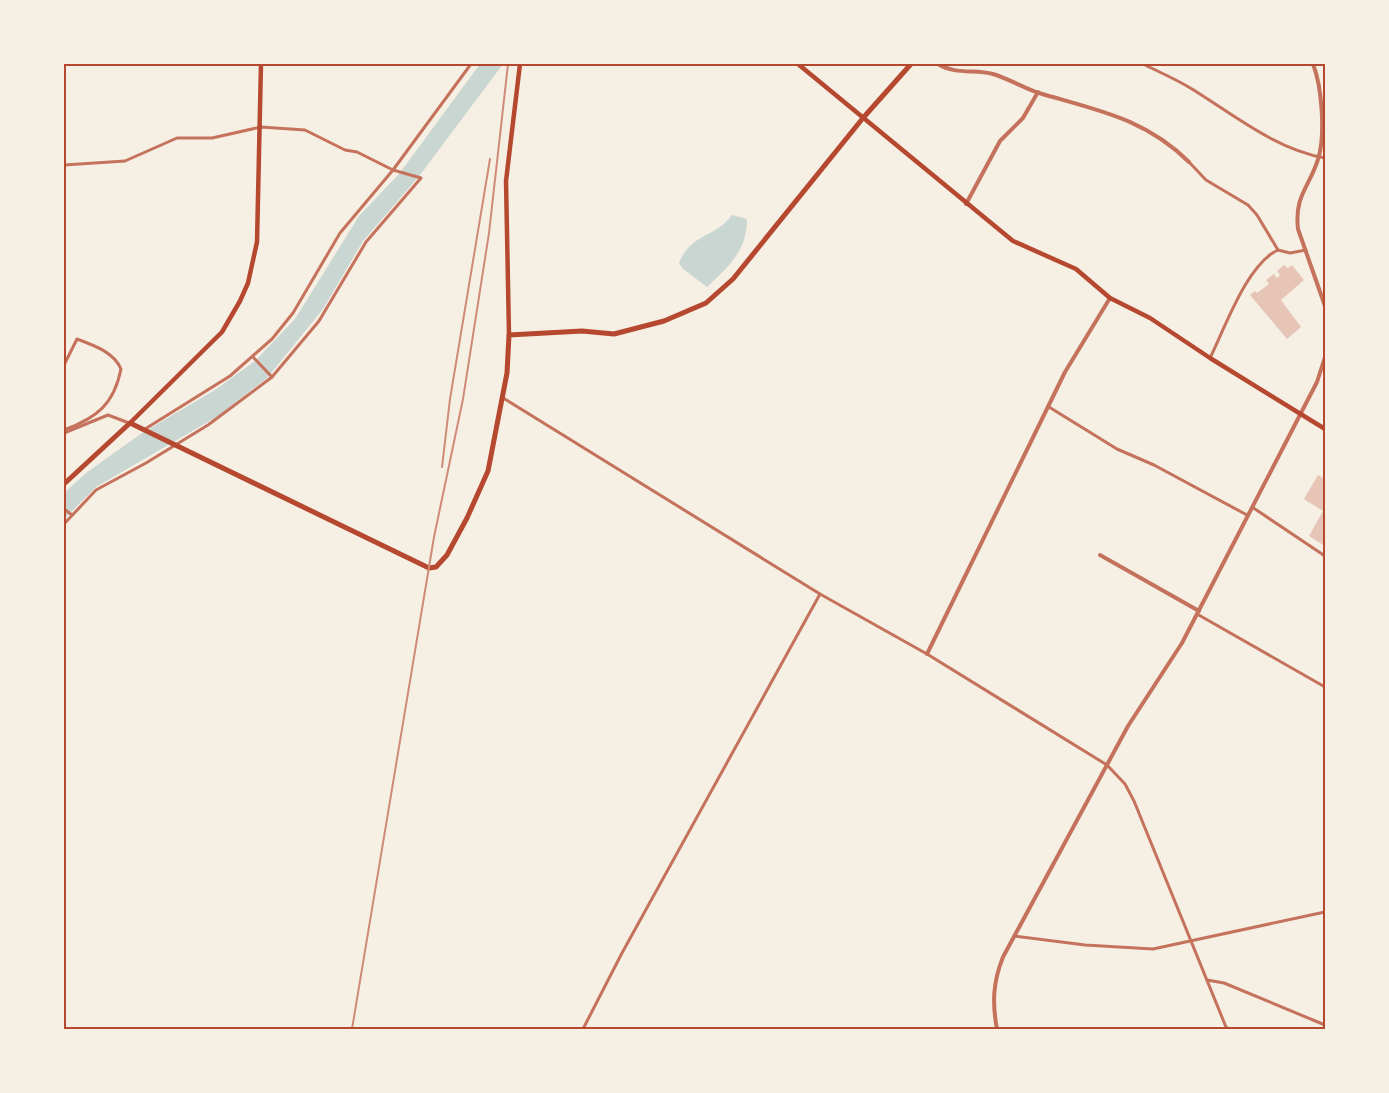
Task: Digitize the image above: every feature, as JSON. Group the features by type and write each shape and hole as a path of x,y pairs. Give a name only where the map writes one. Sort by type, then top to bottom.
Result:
{"main road":[{"path":"64,484 130,423 222,332 240,301 254,263 257,242 262,64"},
{"path":"130,423 429,568 436,568 446,555 467,518 488,471 503,398 509,335 506,182 520,64"},
{"path":"798,64 1013,241 1076,269 1110,298 1150,318 1210,358 1325,429"},
{"path":"509,335 582,331 614,334 664,322 706,303 734,279 863,118 911,64"}],"street":[{"path":"145,429 230,376 254,358 272,339 293,313 340,233 393,170 471,64"},
{"path":"938,64 955,71 983,72 995,75 1038,92 1088,105 1140,125 1176,149 1206,180 1248,205 1257,215 1278,250 1290,253 1306,250"},
{"path":"1143,64 1189,87 1258,132 1290,148 1325,158"},
{"path":"1313,64 1320,88 1321,132 1319,157 1301,194 1298,205 1298,229 1325,306"},
{"path":"966,204 1000,141 1023,118 1038,92"},
{"path":"64,165 125,161 177,138 212,138 261,127 305,130 344,150 356,152 393,170 420,178 366,242 319,321 272,376 231,410 96,490 71,514 64,524"},
{"path":"1210,358 1249,279 1262,262 1278,250"},
{"path":"927,654 1065,372 1110,298"},
{"path":"64,365 77,339 97,347 118,361 121,369 114,396 106,406 64,432"},
{"path":"997,1029 993,1001 994,986 1000,964 1128,726 1174,658 1317,382 1325,357"},
{"path":"254,358 272,376"},
{"path":"503,398 820,594 927,654 1108,764 1125,784 1134,801 1226,1027 1230,1029"},
{"path":"1049,407 1117,449 1154,465 1247,516"},
{"path":"64,432 108,415 130,423"},
{"path":"1252,506 1325,556"},
{"path":"64,508 71,514"},
{"path":"1100,555 1325,687"},
{"path":"583,1029 622,953 820,594"},
{"path":"1014,936 1085,945 1153,949 1325,912"},
{"path":"1207,980 1224,983 1325,1025"}],"shaded area":[{"path":"480,64 503,64 420,175 363,241 323,309 268,377 218,416 96,487 64,519 64,493 86,473 142,433 215,390 255,361 295,319 359,216 399,174"},
{"path":"732,215 747,219 744,240 729,265 707,287 682,268 679,263 690,246 719,228"}],"building":[{"path":"1284,265 1288,268 1292,265 1304,280 1281,300 1301,327 1287,339 1250,295 1255,291 1257,293 1269,284 1266,280 1274,274 1277,278 1280,275 1277,271"},
{"path":"1318,475 1325,479 1325,546 1309,536 1323,511 1304,499"}],"railway":[{"path":"352,1029 434,537 463,399 489,233 508,64"},
{"path":"442,467 450,399 490,159"}]}
